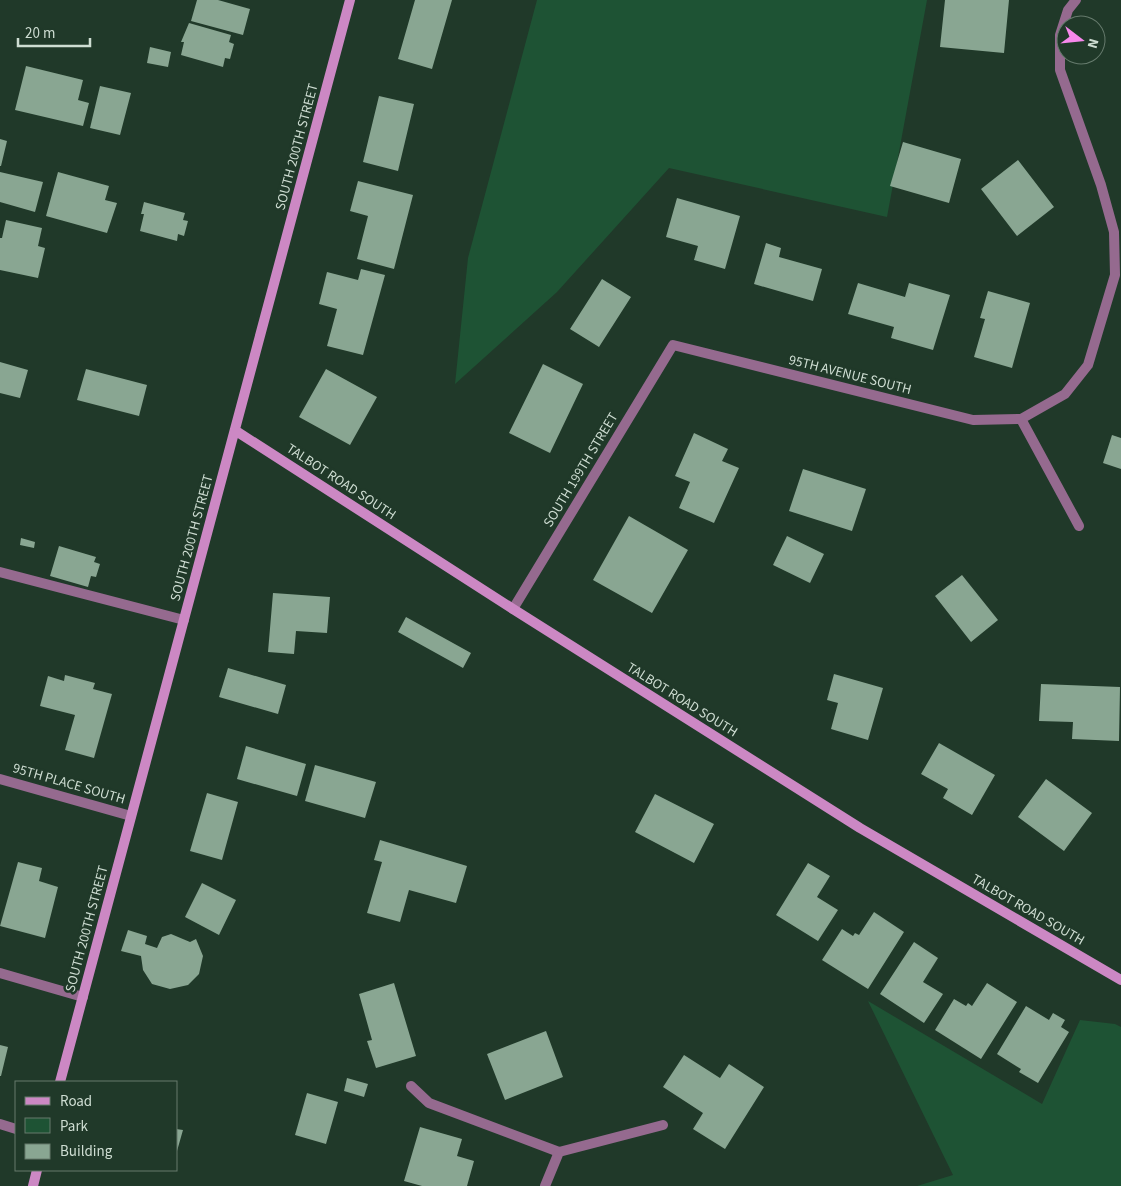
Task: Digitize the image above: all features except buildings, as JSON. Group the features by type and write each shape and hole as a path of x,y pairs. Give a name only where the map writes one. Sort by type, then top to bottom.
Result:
{"street":[{"name":"SOUTH 200TH STREET","path":"60,1081 350,0"},
{"path":"1076,0 1068,10 1060,35 1060,70 1101,185 1114,232 1115,275 1088,365 1065,394 1021,419 1079,526"},
{"name":"95TH AVENUE SOUTH","path":"673,345 973,420 1021,419"},
{"name":"SOUTH 199TH STREET","path":"513,609 673,345"},
{"name":"TALBOT ROAD SOUTH","path":"236,431 860,828 1121,980"},
{"path":"0,572 184,620"},
{"name":"95TH PLACE SOUTH","path":"0,779 132,816"},
{"path":"0,973 83,997"},
{"path":"411,1086 429,1103 559,1152 663,1125"},
{"path":"0,1124 15,1129"},
{"path":"545,1186 559,1152"},
{"path":"33,1186 37,1171"}],"green space":[{"path":"537,0 927,0 887,217 669,168 557,292 455,384 468,258"},
{"path":"868,1001 1042,1104 1080,1020 1115,1024 1121,1027 1121,1186 917,1186 953,1175"}]}
